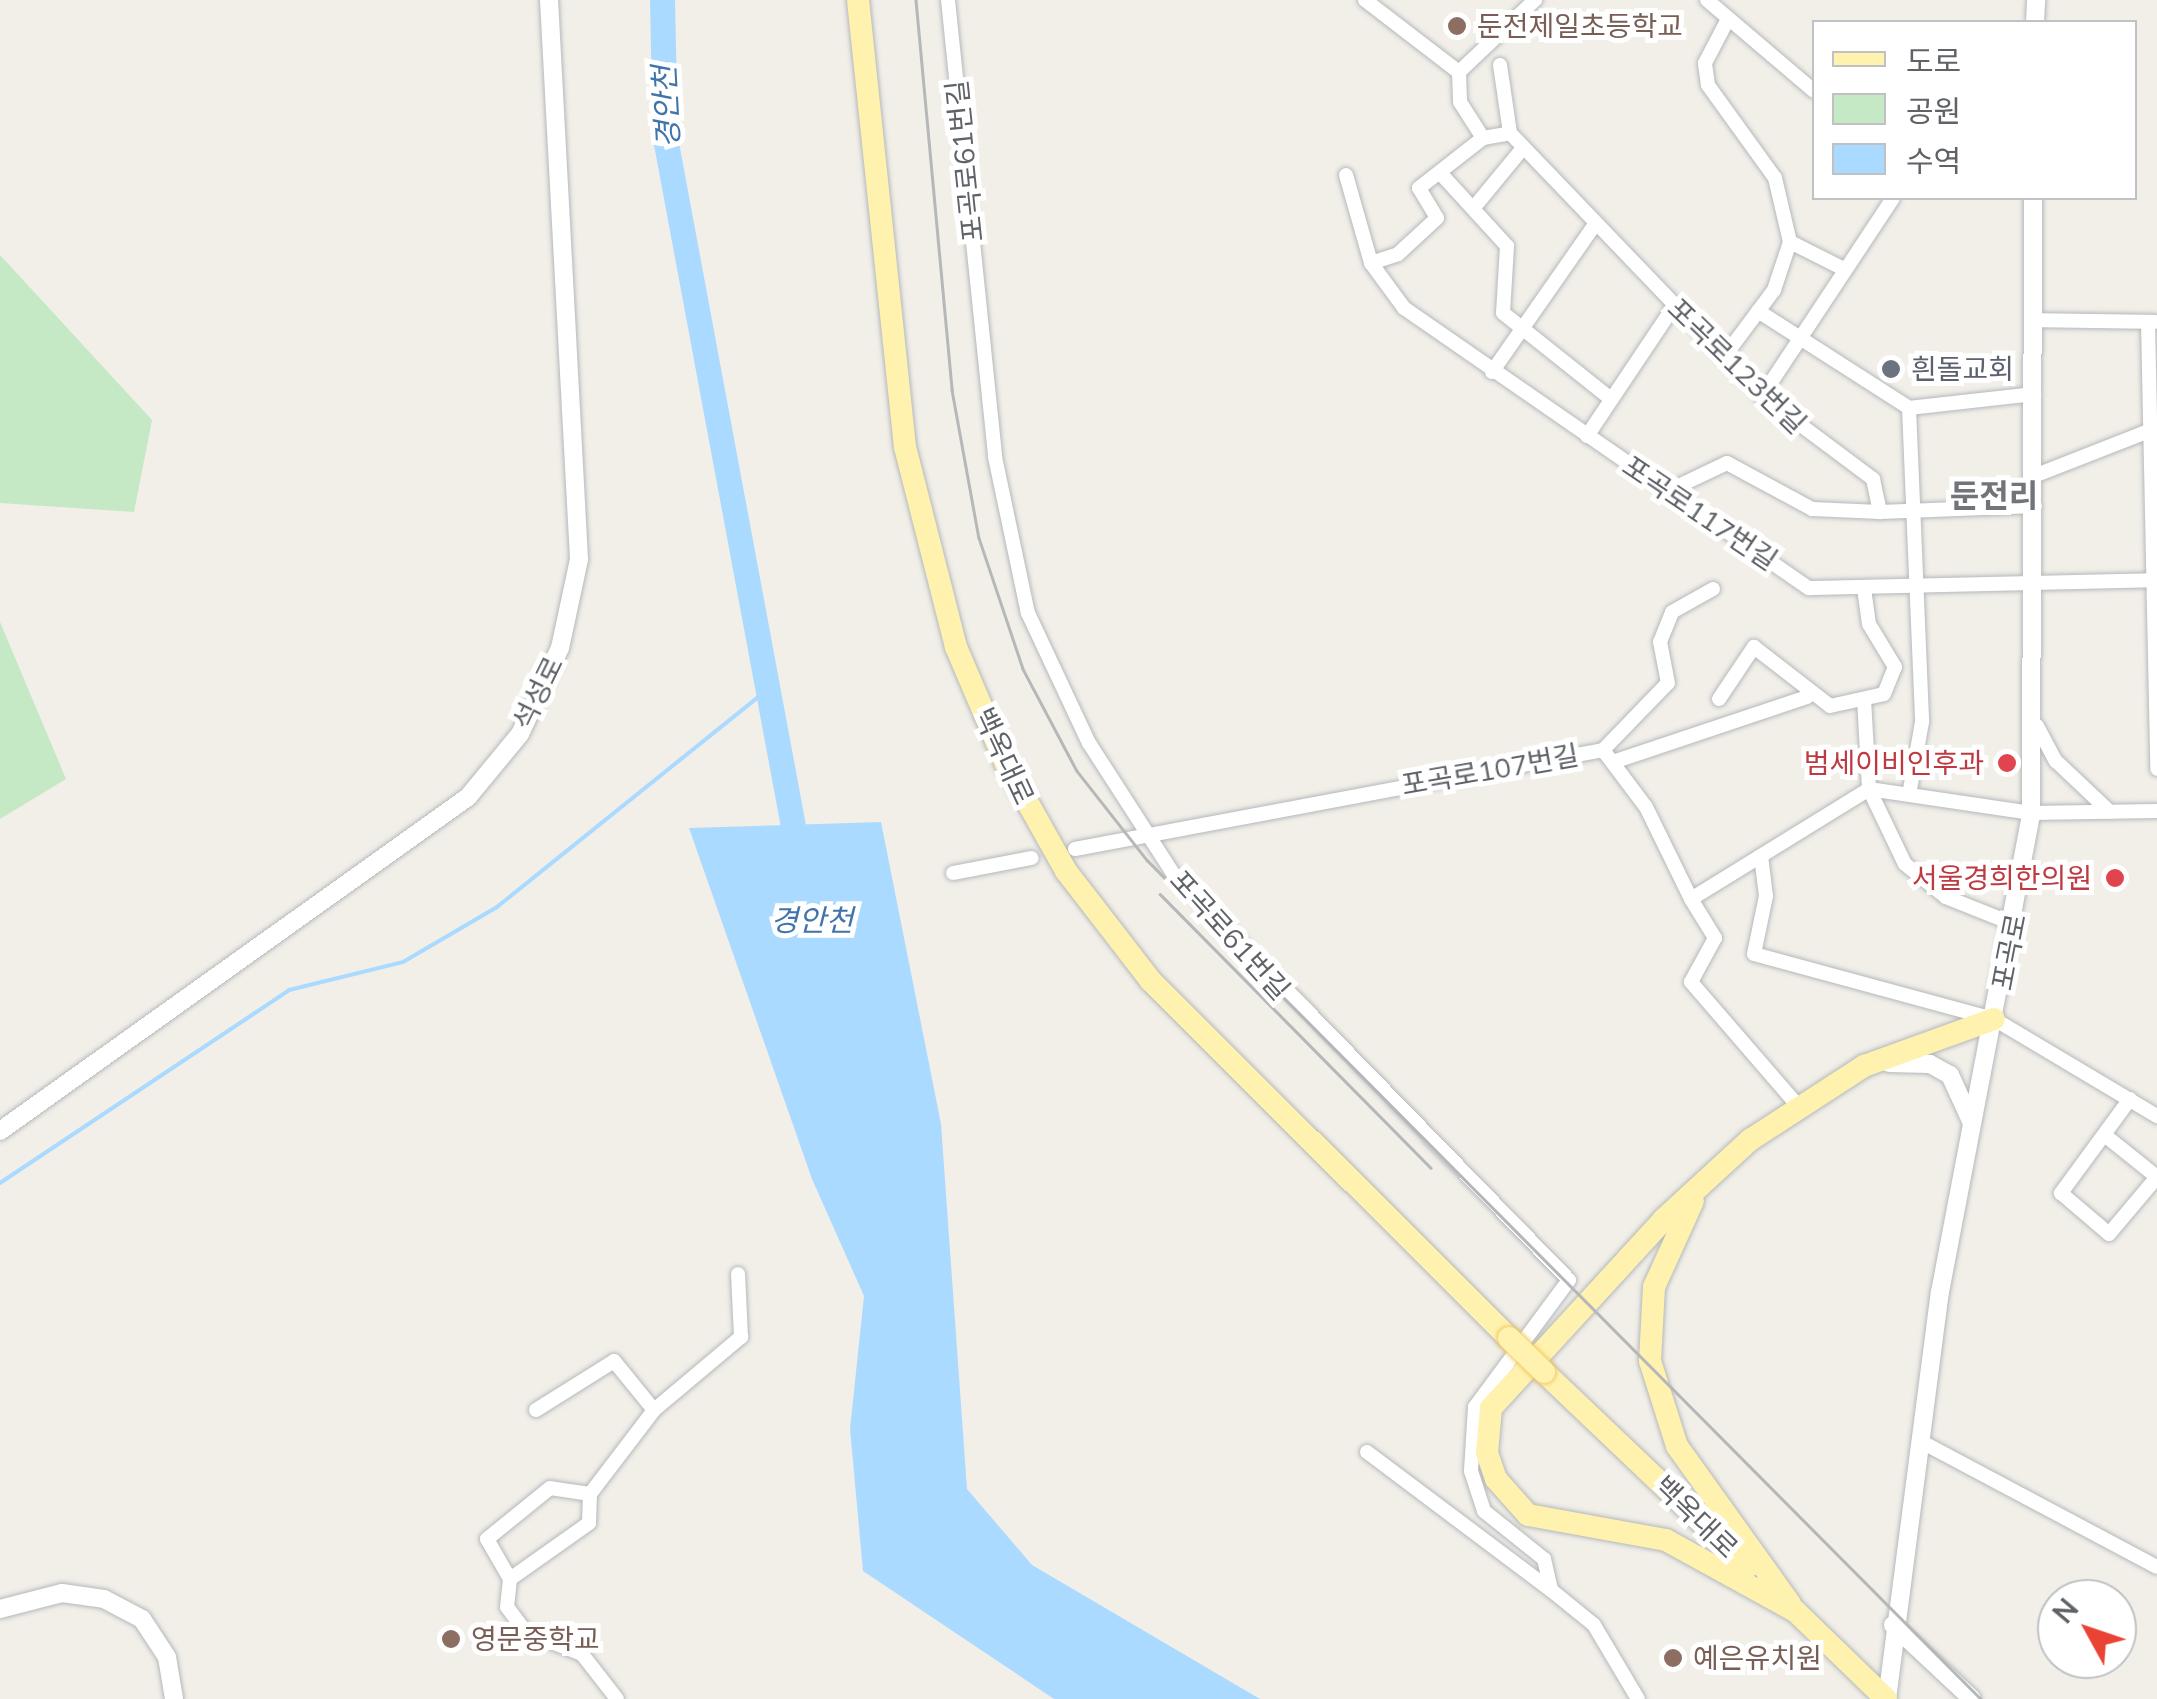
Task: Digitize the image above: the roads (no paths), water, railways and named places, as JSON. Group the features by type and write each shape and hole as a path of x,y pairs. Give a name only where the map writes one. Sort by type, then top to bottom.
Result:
{"main road":[{"name":"백옥대로","path":"858,0 905,447 956,648 1006,764 1066,871 1151,981 1509,1338 1886,1699"},
{"path":"1795,1611 1666,1540 1528,1515 1496,1479 1487,1453 1503,1386 1716,1167 1797,1105 1864,1066 1994,1019"},
{"path":"1716,1167 1664,1256 1650,1360 1677,1446 1795,1611"}],"street":[{"name":"석성로","path":"0,1131 468,797 520,734 560,648 579,559 549,0"},
{"name":"포곡로61번길","path":"948,0 1004,521 1059,682 1144,833 1264,975 1569,1280 1486,1386 1468,1448 1484,1511 1544,1559 1552,1590 1594,1625 1638,1699"},
{"path":"1365,0 1459,72"},
{"path":"1483,138 1460,102 1459,72 1535,0"},
{"path":"1707,0 1812,88"},
{"path":"1724,357 1758,311 1790,242 1774,178 1708,86 1704,63 1728,19"},
{"path":"1346,175 1370,263 1430,228 1437,218 1419,188 1443,176 1483,138 1510,134 1500,65"},
{"name":"포곡로123번길","path":"1510,134 1594,226 1762,396 1874,480 1880,512"},
{"path":"1476,205 1523,148"},
{"path":"1443,176 1476,205 1507,246 1503,313 1611,398"},
{"path":"1762,396 1892,200"},
{"name":"포곡로","path":"1886,1699 1920,1441 1994,1019 2016,925 2031,814 2037,726 2033,200"},
{"path":"1492,372 1594,226"},
{"path":"1790,242 1844,269"},
{"name":"포곡로117번길","path":"1370,263 1404,308 1809,588 2156,580"},
{"path":"1587,436 1674,306"},
{"path":"1758,311 1909,408 2034,394"},
{"path":"2031,320 2153,322 2157,769"},
{"path":"1909,408 1922,722 1909,795"},
{"path":"2034,476 2153,430"},
{"path":"1668,491 1727,464 1812,509 1913,512 2034,506"},
{"path":"1719,699 1754,647 1807,697 1830,706 1884,694 1895,668 1868,624 1864,588"},
{"path":"1608,756 1668,684 1660,642 1672,612 1713,590"},
{"path":"1608,756 1807,697"},
{"path":"1864,699 1869,789 1890,838 1923,880 2016,925"},
{"path":"2037,726 2056,760 2110,812"},
{"name":"포곡로107번길","path":"1075,849 1144,833 1608,756 1715,938 1691,982 1797,1105"},
{"path":"1691,900 1869,789 2031,814 2157,812"},
{"path":"1761,856 1766,896 1754,954 1994,1019 2157,1116"},
{"path":"953,873 1032,858"},
{"path":"1864,1066 1930,1064 1966,1093 1974,1133"},
{"path":"2106,1137 2157,1177 2109,1234 2061,1193 2106,1137 2130,1099"},
{"path":"510,1579 589,1523 590,1494 654,1410 741,1337 738,1274"},
{"path":"536,1410 614,1362 654,1410"},
{"path":"1920,1441 2157,1566"},
{"path":"1368,1452 1552,1590"},
{"path":"590,1494 550,1488 487,1540 510,1579 507,1607 526,1632 582,1654 617,1699"},
{"path":"0,1609 62,1594 104,1599 142,1619 167,1658 174,1699"},
{"path":"1894,1625 1972,1699"}],"water":[{"name":"경안천","path":"881,822 941,1124 967,1489 1032,1565 1260,1699 1054,1699 863,1571 850,1429 864,1296 812,1179 689,828"}],"waterway":[{"name":"경안천","path":"662,0 665,138 799,858"},
{"path":"0,1183 289,990 403,962 497,907 764,692"}],"tram line":[{"path":"916,0 952,390 979,538 1023,669 1077,771 1147,860 1981,1699"},
{"path":"1160,894 1431,1168"}],"place":[{"name":"둔전제일초등학교","path":"1457,26"},
{"name":"흰돌교회","path":"1891,369"},
{"name":"범세이비인후과","path":"2007,763"},
{"name":"서울경희한의원","path":"2115,878"},
{"name":"영문중학교","path":"451,1639"},
{"name":"예은유치원","path":"1673,1658"}],"district":[{"name":"둔전리","path":"1994,495"}]}
